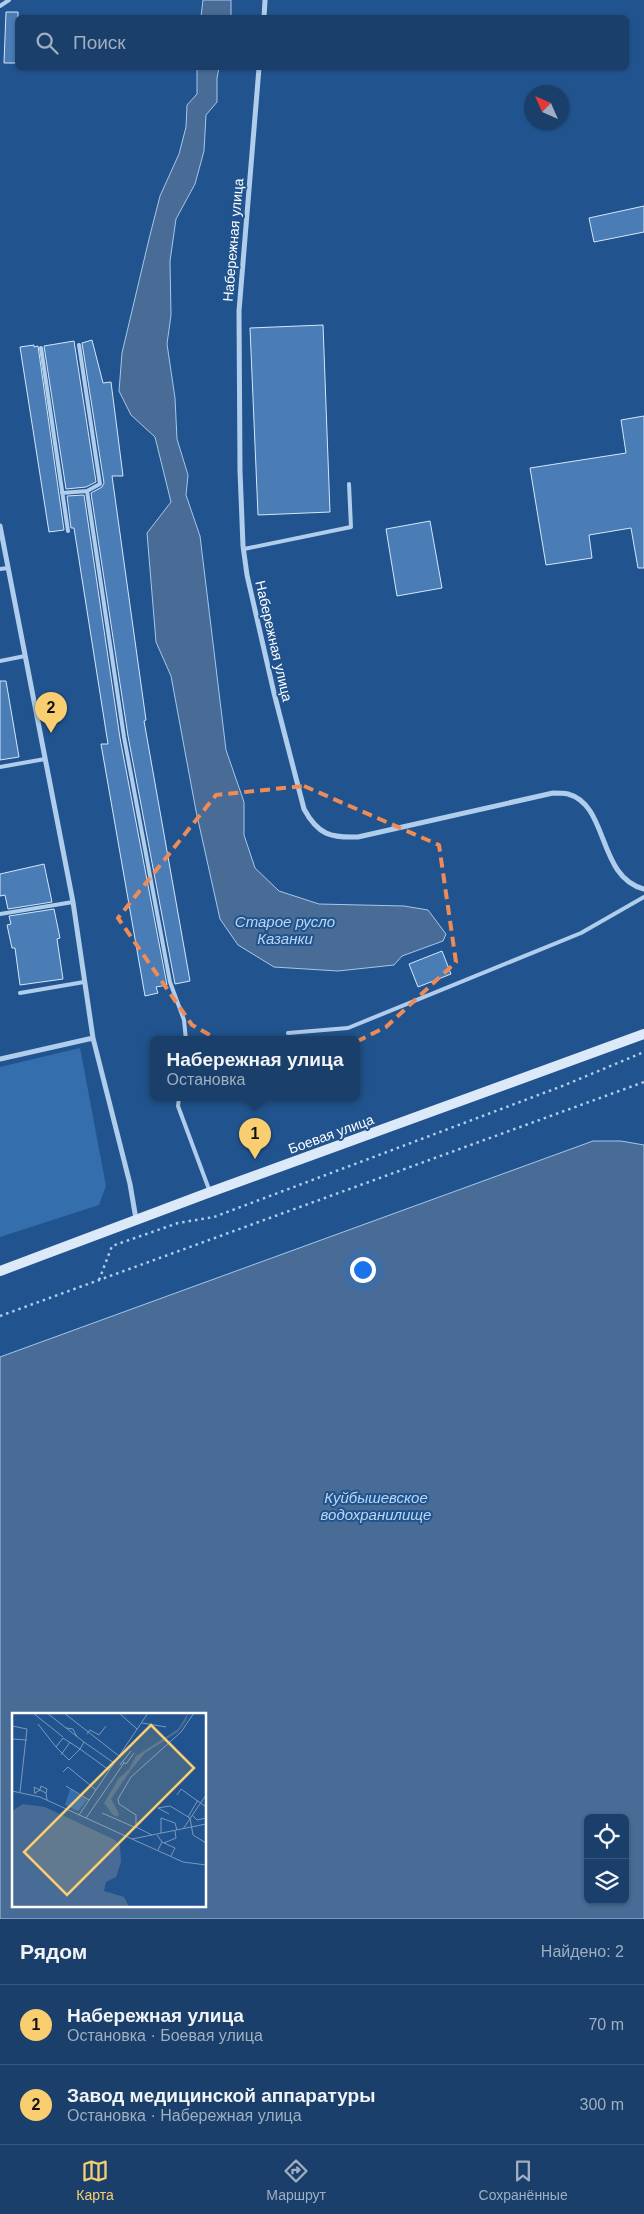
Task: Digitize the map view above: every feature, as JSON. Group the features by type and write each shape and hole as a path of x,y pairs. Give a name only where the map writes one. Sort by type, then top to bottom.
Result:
{"main road":[{"name":"Боевая улица","path":"0,1271 136,1219 644,1034"}],"street":[{"path":"264,15 265,0"},
{"name":"Набережная улица","path":"259,70 239,311 240,471 244,549 247,575 274,693 304,810 312,823 325,833 338,838 358,837 552,793 569,794 582,803 594,818 616,870 627,882 644,890"},
{"path":"0,526 73,902 93,1038 130,1184 136,1219"},
{"path":"0,1059 93,1038"}],"lane":[{"path":"0,6 8,0"},
{"path":"62,493 87,491 100,484 79,345"},
{"path":"41,348 68,531"},
{"path":"244,549 351,527 349,484"},
{"path":"87,491 124,737 170,982 184,1020 186,1036"},
{"path":"0,569 8,568"},
{"path":"0,661 25,656"},
{"path":"0,767 45,759"},
{"path":"288,1033 348,1028 581,933 644,897"},
{"path":"0,914 73,902"},
{"path":"20,992 84,982"},
{"path":"179,1101 178,1106 210,1192"}],"path":[{"path":"98,1280 112,1246 178,1223 214,1217 565,1085 644,1052"},
{"path":"0,1316 644,1082"}],"highlighted area":[{"path":"304,786 439,845 456,962 386,1027 285,1077 192,1025 118,918 216,795"}],"shaded area":[{"path":"80,1048 106,1186 99,1205 0,1237 0,1067"}],"water":[{"path":"203,0 231,0 231,15 201,15"},
{"name":"Старое русло Казанки","path":"197,70 219,70 217,102 206,115 204,151 195,184 176,219 170,261 171,315 167,344 175,398 177,439 188,475 186,495 200,536 226,750 244,802 244,835 255,868 279,891 319,904 404,906 428,910 446,934 443,941 402,956 394,965 338,971 274,967 238,945 220,919 196,811 171,676 156,642 147,533 171,502 155,437 131,415 119,391 122,353 160,196 179,154 186,127 187,105 197,94"},
{"name":"Куйбышевское водохранилище","path":"593,1141 621,1141 644,1145 644,1919 0,1919 0,1357"}],"building":[{"path":"6,12 18,12 18,15 15,15 15,63 4,63"},
{"path":"644,206 644,232 594,242 589,218"},
{"path":"323,325 330,512 258,515 250,328"},
{"path":"92,340 103,383 111,382 123,476 112,476 146,720 144,721 190,981 175,984 128,736 91,493 102,487 104,483 82,343"},
{"path":"74,341 96,482 86,487 66,489 44,346"},
{"path":"34,345 34,347 38,346 64,530 49,532 20,347"},
{"path":"644,416 644,568 638,568 631,528 589,535 592,558 546,565 530,468 626,453 621,420"},
{"path":"84,495 120,738 167,985 156,987 158,993 145,996 101,744 108,744 74,528 71,528 67,496"},
{"path":"430,521 442,588 397,596 386,529"},
{"path":"0,681 6,681 19,757 0,760"},
{"path":"44,864 52,902 8,909 5,895 0,896 0,874"},
{"path":"54,909 60,938 57,939 63,979 20,985 15,948 12,948 7,925 11,924 9,916"},
{"path":"442,951 451,974 418,987 409,964"}],"place":[{"name":"Завод медицинской аппаратуры","path":"51,733"},
{"name":"Набережная улица","path":"255,1159"}]}
